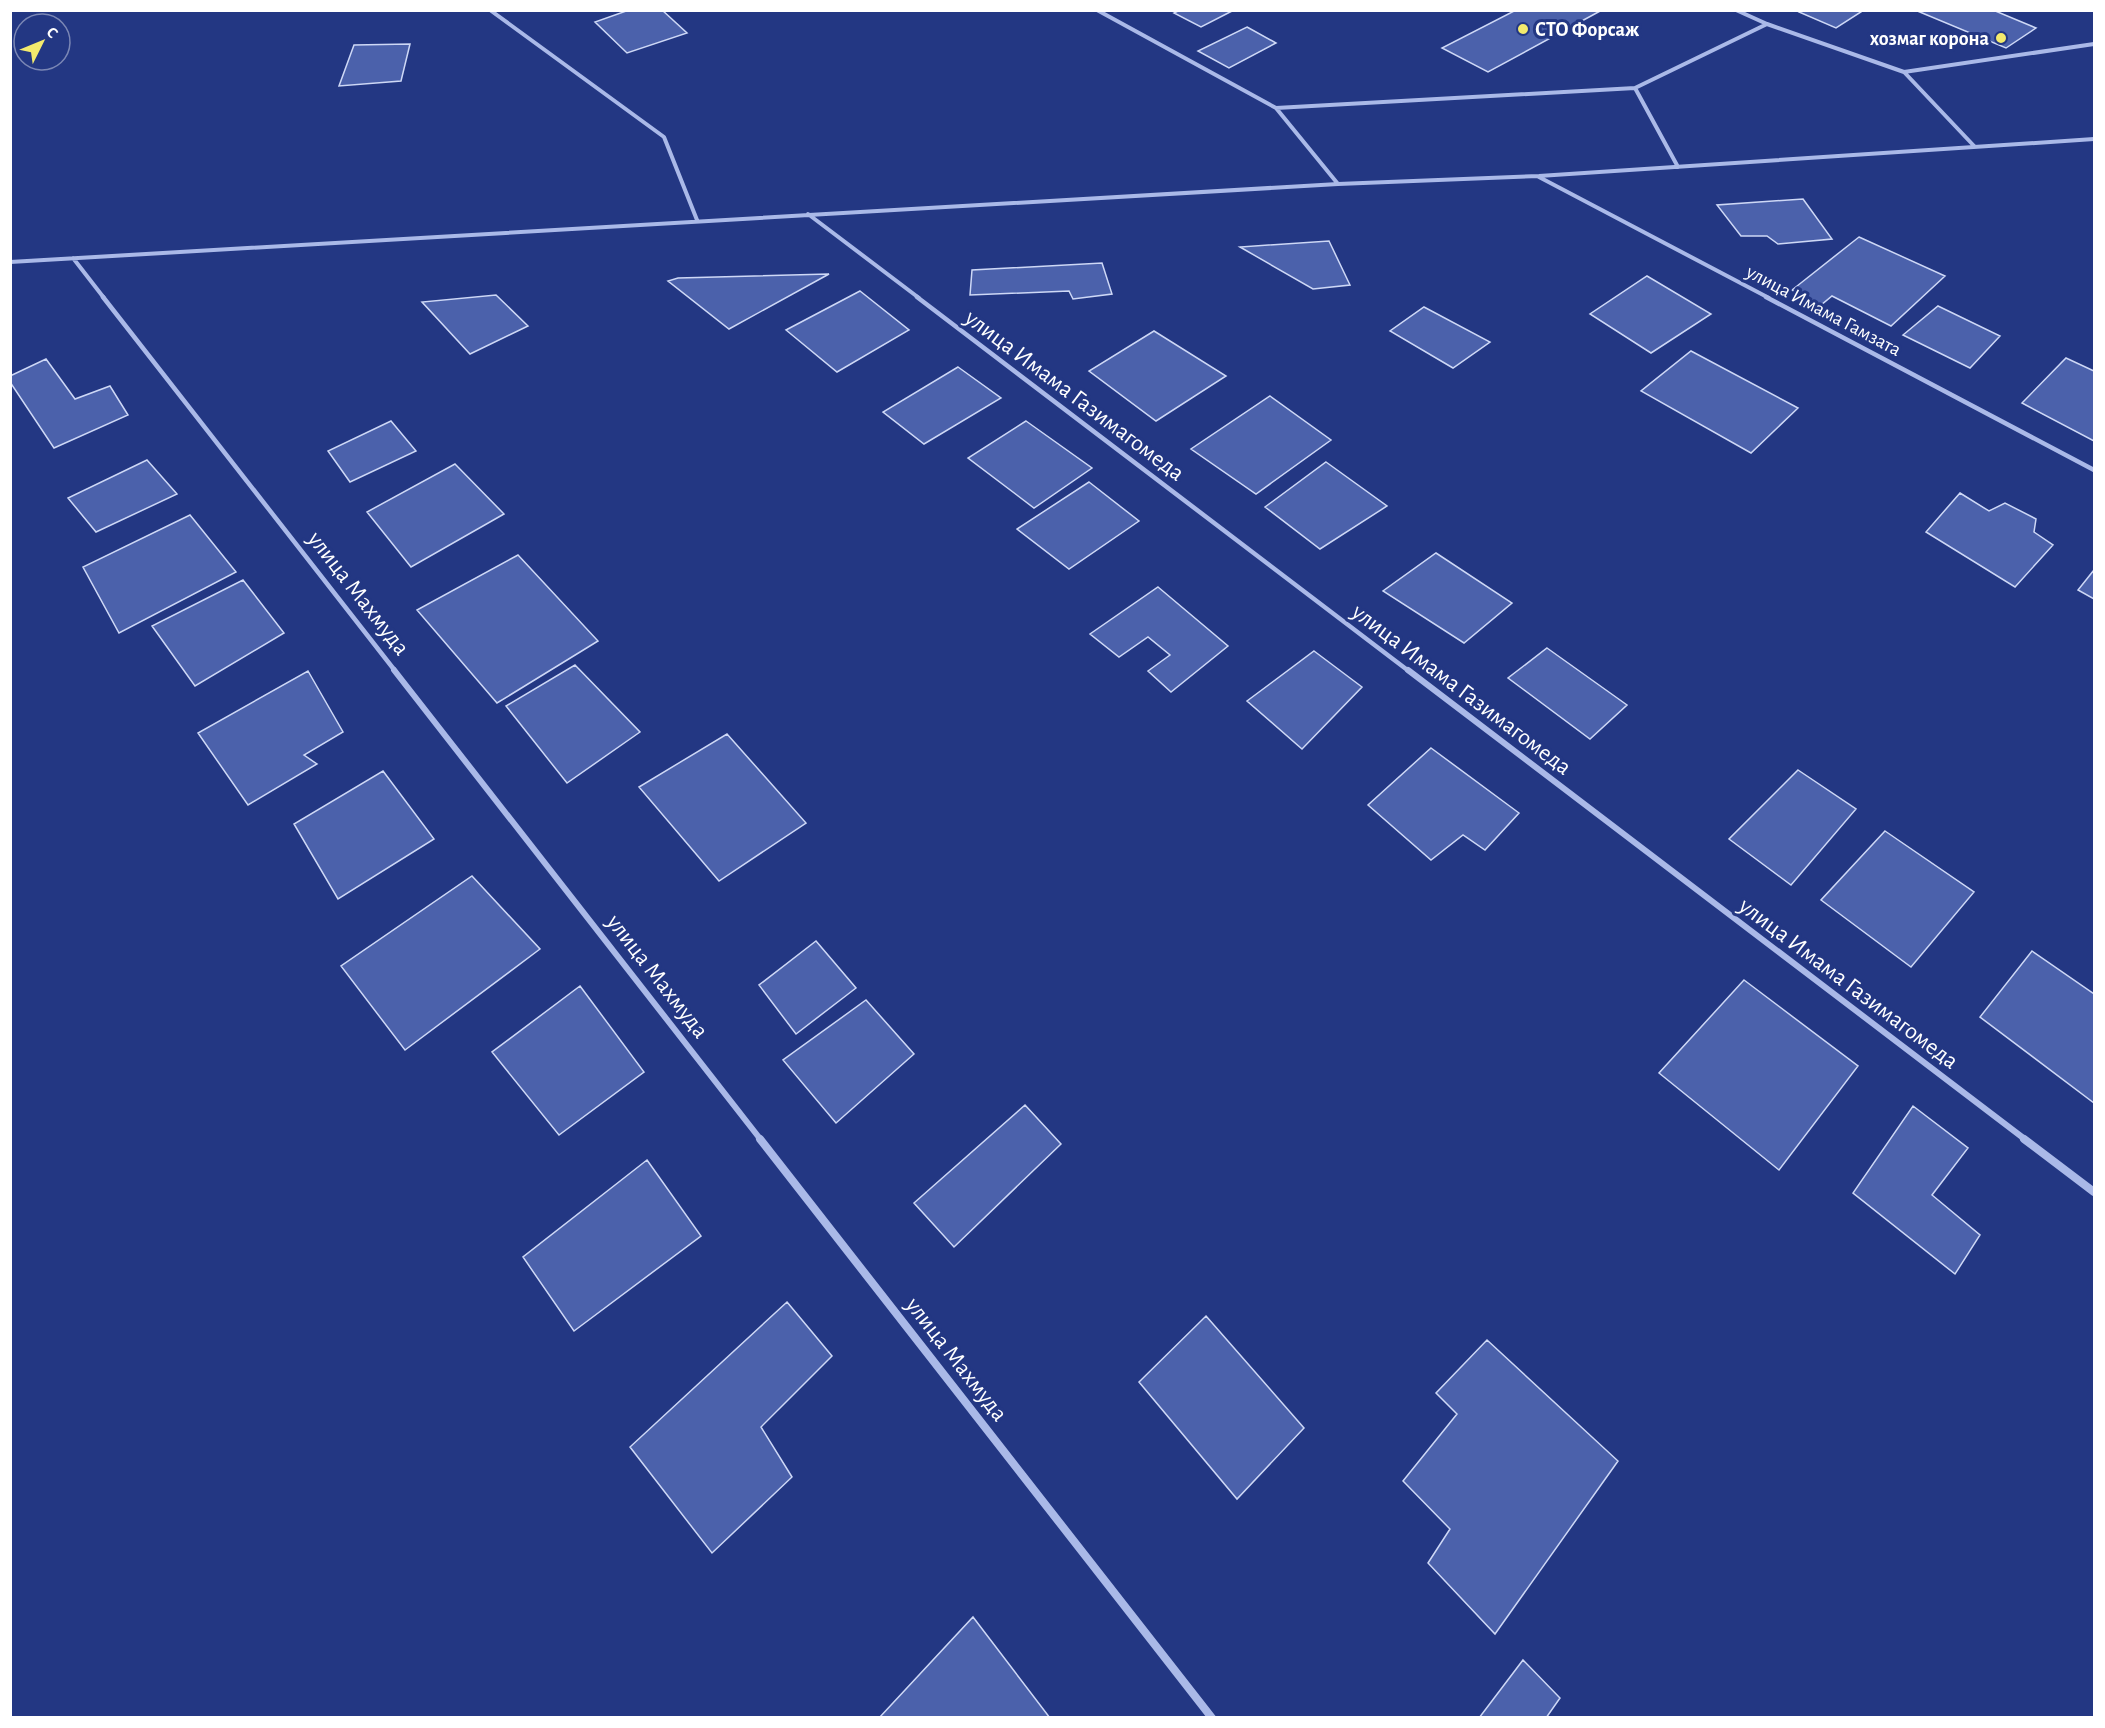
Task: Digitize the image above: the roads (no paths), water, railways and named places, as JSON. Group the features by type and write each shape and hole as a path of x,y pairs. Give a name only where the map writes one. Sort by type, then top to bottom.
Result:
{"street":[{"path":"490,10 664,137 697,220"},
{"path":"1097,10 1276,108 1338,184"},
{"path":"1736,10 1767,24 1904,72 1975,147"},
{"path":"1276,108 1635,88 1767,24"},
{"path":"1904,72 2094,44"},
{"path":"1635,88 1678,167"},
{"path":"10,262 697,220 1338,184 1539,176 2094,139"},
{"name":"улица Имама Гамзата","path":"1539,176 2094,470"},
{"name":"улица Имама Газимагомеда","path":"807,214 2094,1192"},
{"name":"улица Махмуда","path":"73,258 1212,1718"}],"place":[{"name":"СТО Форсаж","path":"1523,29"},
{"name":"хозмаг корона","path":"2001,38"}]}
